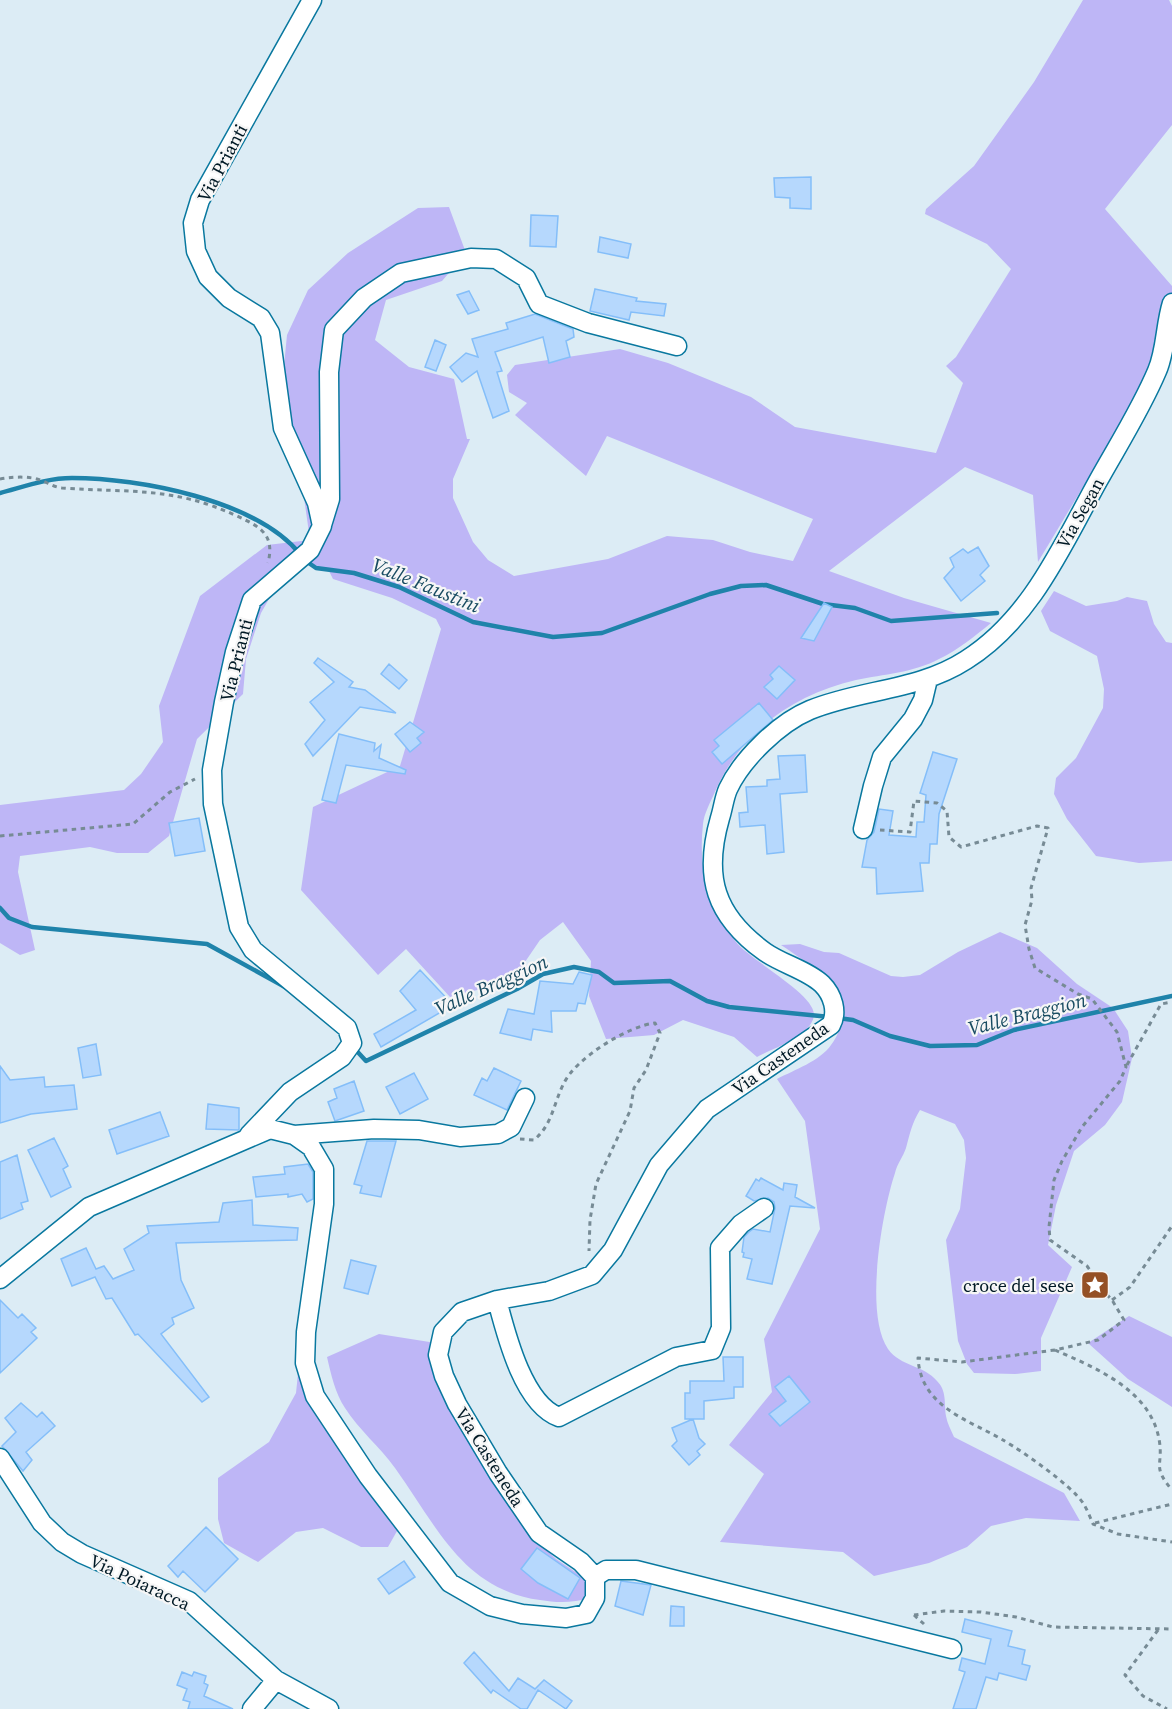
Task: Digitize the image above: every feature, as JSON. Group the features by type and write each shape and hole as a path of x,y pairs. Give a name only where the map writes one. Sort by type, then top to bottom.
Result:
{"street":[{"name":"Via Prianti","path":"246,1138 290,1092 342,1057 352,1043 347,1028 253,950 238,927 213,804 212,770 235,652 252,600 310,550 322,526 317,503 284,428 270,333 261,318 229,298 208,277 196,251 193,223 200,200 312,0"},
{"path":"322,526 330,499 329,372 334,330 364,298 400,273 471,258 496,259 526,278 539,304 588,323 677,346"},
{"name":"Via Segan","path":"928,680 967,660 1013,622 1041,584 1159,369 1172,303"},
{"path":"863,829 882,757 914,719 928,680"},
{"name":"Via Casteneda","path":"595,1577 581,1562 539,1533 498,1473 457,1404 444,1376 438,1356 443,1332 462,1312 497,1300 549,1291 592,1275 613,1250 659,1165 707,1109 831,1025 836,1015 834,1004 822,984 767,953 742,934 730,920 712,883 713,843 728,789 745,762 765,740 808,711 928,680"},
{"path":"0,1279 89,1208 270,1129 294,1135 374,1129 419,1130 460,1137 505,1132 511,1127 525,1098"},
{"path":"294,1135 311,1147 324,1169 324,1204 306,1332 304,1363 315,1396 368,1476 450,1583 490,1606 522,1614 566,1618 586,1614 595,1598 595,1577 606,1570 636,1570 952,1649"},
{"path":"497,1300 509,1339 535,1400 548,1413 559,1417 676,1358 712,1350 721,1328 720,1248 741,1224 764,1208"},
{"name":"Via Poiaracca","path":"0,1458 42,1523 62,1542 82,1554 189,1601 276,1680 329,1709"},
{"path":"252,1709 276,1680"}],"path":[{"path":"0,479 37,479 58,488 140,490 209,503 255,524 267,536 272,549 267,571"},
{"path":"0,836 134,824 170,792 212,770"},
{"path":"863,829 910,832 914,801 938,803 947,811 949,837 961,847 1037,826 1048,828 1031,888 1032,900 1025,926 1035,968 1078,994 1092,999 1117,1032 1126,1067"},
{"path":"1172,1002 1161,1004 1120,1081 1082,1127 1062,1161 1054,1180 1049,1227 1050,1240 1087,1266 1095,1277 1096,1283 1112,1300 1124,1320 1098,1340 1055,1350 962,1362 918,1358 919,1373 929,1394 964,1421 1012,1446 1082,1501 1093,1524 1118,1534 1172,1542"},
{"path":"505,1132 522,1140 534,1140 542,1133 551,1119 564,1082 578,1066 614,1038 639,1025 655,1023 660,1033 646,1070 634,1088 630,1111 596,1184 590,1220 590,1250 586,1255"},
{"path":"1112,1300 1130,1287 1172,1226"},
{"path":"1055,1350 1103,1371 1143,1403 1159,1439 1160,1476 1172,1490"},
{"path":"1093,1524 1172,1504"},
{"path":"914,1614 944,1611 981,1612 1016,1617 1053,1627 1172,1629"},
{"path":"1158,1630 1125,1675 1143,1696 1167,1709"}],"shaded area":[{"path":"1083,0 1169,0 1172,6 1172,125 1105,209 1172,286 1172,300 1148,371 1122,422 1038,562 1033,495 965,467 829,571 904,598 991,623 960,647 929,664 832,687 789,707 753,735 725,772 707,809 703,824 702,856 707,886 718,915 736,942 794,988 812,1007 814,1015 806,1029 791,1040 757,1057 734,1037 683,1020 654,1035 606,1039 589,996 591,961 563,922 540,940 512,981 450,997 406,949 378,975 301,890 313,807 400,766 441,629 436,619 392,598 333,579 328,569 315,568 305,562 273,592 261,613 246,659 243,694 197,739 169,836 148,853 117,853 90,847 20,856 18,872 35,950 20,955 0,943 0,805 124,790 141,774 163,742 159,706 200,596 267,545 310,540 301,476 280,406 287,335 308,290 348,253 418,208 449,207 466,253 442,281 386,300 375,340 409,367 454,379 467,439 470,439 453,479 453,498 473,542 488,560 514,576 608,559 667,536 713,540 750,552 793,561 813,519 607,436 586,476 515,415 527,403 509,392 507,375 515,365 620,349 668,363 751,397 795,427 936,453 963,383 946,366 956,357 1011,269 987,244 925,214 926,209 974,166 1034,82"},
{"path":"1054,591 1086,606 1127,597 1147,601 1154,624 1166,642 1172,643 1172,861 1139,863 1096,856 1067,819 1054,794 1056,778 1076,758 1103,708 1104,689 1097,656 1050,631 1041,611"},
{"path":"1000,932 1037,948 1077,984 1113,1008 1128,1031 1132,1058 1122,1102 1105,1125 1074,1151 1056,1205 1048,1245 1072,1267 1041,1338 1041,1371 1015,1374 974,1373 967,1364 958,1341 946,1240 960,1209 966,1158 964,1140 955,1124 920,1110 896,1170 885,1212 878,1262 877,1312 881,1333 893,1355 926,1372 940,1385 944,1393 947,1419 954,1437 1064,1493 1080,1521 1026,1518 991,1526 967,1547 929,1563 874,1576 843,1552 720,1542 764,1474 729,1445 772,1392 764,1339 820,1229 805,1121 777,1079 806,1065 826,1051 840,1028 842,1013 839,999 832,986 808,964 781,945 800,944 824,952 839,953 891,976 903,977 920,975 958,952"},
{"path":"1129,1316 1172,1337 1172,1407 1128,1379 1088,1343"},
{"path":"379,1334 436,1343 538,1542 556,1559 589,1581 590,1598 571,1602 553,1602 513,1594 490,1583 454,1552 395,1468 351,1416 336,1390 327,1357"},
{"path":"299,1364 309,1400 320,1422 401,1524 388,1547 361,1547 323,1528 296,1532 258,1562 224,1543 218,1519 218,1478 269,1442 296,1393"}],"building":[{"path":"811,177 811,209 790,208 790,198 775,197 774,178"},
{"path":"531,215 558,216 556,247 530,246"},
{"path":"600,237 631,244 628,258 598,252"},
{"path":"595,289 637,298 636,301 666,304 664,316 631,312 629,320 590,311"},
{"path":"469,291 479,310 468,314 457,295"},
{"path":"535,314 573,329 574,337 566,341 570,357 549,363 543,337 495,352 502,371 497,372 509,411 493,418 477,371 462,382 450,367 466,353 478,357 472,339 508,329 506,323"},
{"path":"435,340 446,345 436,371 425,367"},
{"path":"978,547 989,566 980,575 985,581 961,601 944,578 954,567 950,558 963,549 968,553"},
{"path":"824,603 832,607 814,641 801,638"},
{"path":"318,658 353,682 349,687 365,690 396,713 360,707 313,756 305,744 325,720 310,702 334,682 314,663"},
{"path":"389,664 407,680 399,689 381,674"},
{"path":"779,666 795,680 777,699 764,687 773,679 770,675"},
{"path":"759,703 773,720 722,764 712,752 719,746 714,740"},
{"path":"410,722 424,732 417,738 421,743 410,752 395,734"},
{"path":"339,734 375,743 374,751 381,745 379,758 406,770 405,774 346,765 336,803 322,800"},
{"path":"933,752 957,759 939,814 937,844 930,844 929,863 920,863 923,891 877,894 876,868 862,867 867,840 874,832 879,809 893,811 889,835 916,837 917,822 924,822 926,795 920,793"},
{"path":"805,755 807,792 780,794 784,852 767,854 765,825 740,827 739,813 748,812 746,787 767,786 767,780 780,779 778,756"},
{"path":"199,818 205,851 175,856 169,823"},
{"path":"420,970 453,1005 381,1047 374,1034 416,1010 400,991"},
{"path":"579,972 592,975 585,1004 578,1003 576,1011 551,1011 552,1032 533,1029 531,1040 500,1033 508,1009 534,1014 540,981 573,984"},
{"path":"96,1044 101,1075 83,1078 78,1048"},
{"path":"0,1066 10,1080 44,1077 45,1087 74,1085 77,1109 31,1114 0,1123"},
{"path":"494,1068 521,1081 507,1110 474,1095 482,1078 487,1081"},
{"path":"414,1073 428,1099 400,1114 386,1087"},
{"path":"354,1081 364,1111 335,1121 328,1102 337,1098 334,1089"},
{"path":"208,1104 239,1108 239,1130 206,1129"},
{"path":"160,1112 169,1136 117,1154 109,1130"},
{"path":"54,1138 68,1166 63,1169 71,1187 51,1197 28,1150"},
{"path":"367,1141 396,1141 381,1197 360,1193 362,1186 354,1184"},
{"path":"17,1155 28,1201 21,1203 23,1209 0,1219 0,1162"},
{"path":"308,1164 313,1172 313,1199 307,1202 302,1194 288,1197 288,1194 256,1197 253,1177 285,1174 284,1167"},
{"path":"761,1178 783,1190 784,1183 797,1185 795,1197 815,1208 790,1206 772,1284 747,1279 752,1259 743,1257 742,1252 744,1237 753,1229 770,1232 774,1202 768,1198 754,1201 746,1196 756,1179 759,1181"},
{"path":"252,1200 253,1225 298,1228 297,1240 176,1243 181,1280 194,1308 172,1318 174,1324 161,1334 209,1397 202,1402 138,1334 135,1335 112,1298 106,1299 95,1277 72,1286 61,1259 86,1248 96,1269 104,1266 113,1279 134,1270 124,1249 149,1233 147,1226 219,1222 223,1203"},
{"path":"351,1260 376,1266 368,1294 344,1288"},
{"path":"0,1300 18,1318 22,1314 36,1328 31,1332 37,1338 0,1373"},
{"path":"723,1357 743,1357 743,1387 734,1387 734,1398 704,1401 704,1419 685,1419 685,1393 690,1393 690,1381 724,1381"},
{"path":"789,1376 810,1402 780,1426 769,1414 786,1401 775,1387"},
{"path":"21,1403 37,1417 42,1412 55,1426 26,1452 32,1460 23,1471 2,1446 16,1432 5,1418"},
{"path":"693,1419 699,1438 705,1444 697,1451 700,1455 689,1465 672,1446 677,1441 672,1428"},
{"path":"206,1527 238,1559 205,1592 183,1571 178,1577 168,1566"},
{"path":"537,1548 580,1578 568,1599 538,1583 521,1569"},
{"path":"404,1561 415,1577 389,1594 378,1579"},
{"path":"621,1581 651,1585 643,1615 615,1606"},
{"path":"671,1606 684,1607 684,1626 670,1626"},
{"path":"965,1619 1012,1631 1008,1646 1025,1650 1022,1664 1030,1666 1026,1680 999,1673 997,1680 986,1677 976,1709 953,1709 965,1672 959,1670 962,1658 985,1664 991,1639 962,1632"},
{"path":"474,1652 509,1691 518,1678 535,1689 544,1680 572,1701 566,1709 538,1690 527,1709 521,1709 493,1690 491,1693 464,1663"},
{"path":"182,1672 192,1676 194,1672 206,1676 204,1683 208,1685 204,1696 233,1709 188,1709 190,1702 183,1700 187,1689 177,1685"}],"waterway":[{"name":"Valle Faustini","path":"0,493 63,478 130,482 162,488 226,506 255,519 280,535 300,554"},
{"name":"Valle Faustini","path":"306,561 316,568 354,573 399,587 473,622 553,637 602,633 710,594 741,586 766,585 823,604 855,608 891,621 997,613"},
{"name":"Valle Braggion","path":"0,908 9,918 32,927 207,944 285,987"},
{"name":"Valle Braggion","path":"354,1048 366,1061 517,989 543,974 574,967 599,972 614,983 670,981 707,1001 729,1007 830,1017"},
{"name":"Valle Braggion","path":"838,1018 853,1020 890,1036 930,1046 977,1045 1014,1030 1172,996"}],"place":[{"name":"croce del sese","path":"1095,1285"}]}
